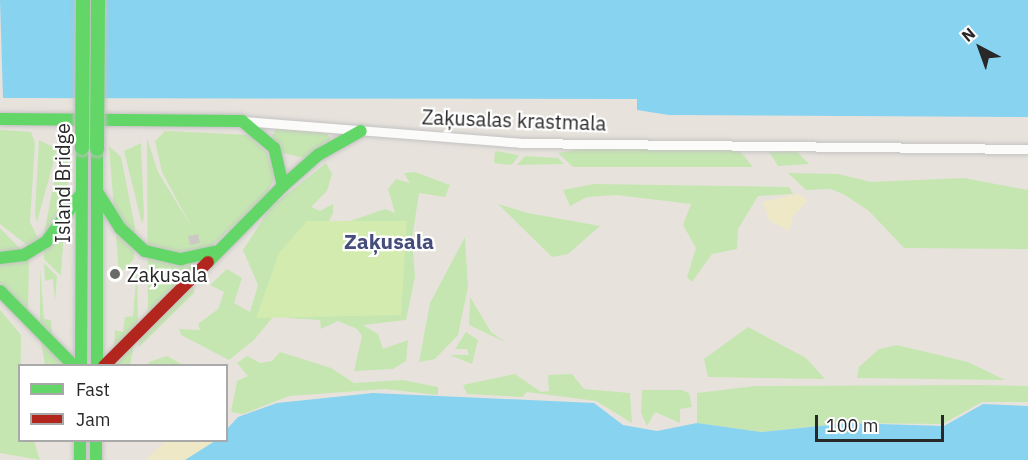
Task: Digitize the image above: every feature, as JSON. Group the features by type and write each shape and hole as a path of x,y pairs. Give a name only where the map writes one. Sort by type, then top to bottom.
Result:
{"main road":[{"name":"Island Bridge","path":"81,364 83,0"},
{"name":"Island Bridge","path":"97,364 98,0"},
{"name":"Zaķusalas krastmala","path":"0,120 242,121"},
{"path":"242,121 274,148 283,186"},
{"path":"106,364 283,186 318,155 361,131"},
{"path":"97,191 120,228 145,251 181,259 219,250"},
{"path":"0,258 34,250 59,227 81,193"},
{"path":"0,291 72,364"},
{"path":"80,442 80,460"},
{"path":"96,442 96,460"}],"street":[{"name":"Zaķusalas krastmala","path":"242,121 520,143 1028,149"}],"green space":[{"path":"276,129 326,133 331,139 305,158 282,153 272,136"},
{"path":"0,130 31,132 35,143 30,222 38,238 27,245 0,224"},
{"path":"165,131 249,135 267,153 275,177 265,197 192,264 194,293 138,348 148,309 147,138 158,172 192,228 162,172 155,141"},
{"path":"39,140 57,149 37,222 35,214"},
{"path":"141,143 144,216 142,224 124,151"},
{"path":"70,146 67,195 44,235 55,175 62,151"},
{"path":"109,146 121,157 135,227 134,259 119,274"},
{"path":"582,149 739,150 753,167 573,167 558,153"},
{"path":"495,151 519,156 511,165 494,163"},
{"path":"796,151 809,164 778,166 769,152"},
{"path":"525,156 558,158 564,164 517,165"},
{"path":"326,163 332,174 327,191 311,207 320,211 333,204 333,213 297,288 254,340 229,360 181,335 179,329 200,330 198,324 218,309 224,292 210,285 227,269 242,278 234,303 250,312 258,285 243,250 271,207"},
{"path":"415,172 450,185 445,197 419,193 412,239 415,277 406,320 363,325 378,334 383,349 408,340 406,361 393,369 354,371 362,336 357,329 338,321 321,329 320,320 286,318 338,270 347,222 385,209 395,213 388,189 396,179 410,183 404,173"},
{"path":"788,173 838,174 871,182 964,178 1028,190 1028,249 904,248 869,211 845,195 831,189 806,190"},
{"path":"594,184 789,187 793,194 758,196 738,229 737,249 712,254 692,282 687,277 696,248 683,225 691,204 616,195 587,197 570,206 563,190"},
{"path":"498,204 528,213 600,226 568,254 552,257"},
{"path":"307,221 407,221 401,315 256,318 279,253"},
{"path":"0,228 29,258 28,311 0,283"},
{"path":"64,231 60,275 44,259 44,250"},
{"path":"465,237 468,287 458,335 435,359 419,362 430,303"},
{"path":"44,263 57,276 55,302 53,279 45,281"},
{"path":"40,269 44,319 51,320 52,334 40,321"},
{"path":"137,269 138,324 130,364 113,364 115,330 123,332 125,317 133,316"},
{"path":"470,297 491,332 505,342 469,325"},
{"path":"0,310 21,335 21,364 18,364 18,442 34,442 40,460 0,453"},
{"path":"748,327 806,358 825,379 708,377 704,359"},
{"path":"466,332 478,340 472,364 450,355 469,355 467,349 455,349"},
{"path":"41,341 64,364 45,364"},
{"path":"897,345 968,362 1005,380 857,378 859,367 879,349"},
{"path":"280,352 331,368 354,383 403,380 438,387 438,395 385,389 289,396 243,414 231,412 237,381 248,376 237,363 247,356 260,363 272,361"},
{"path":"167,356 181,364 148,364"},
{"path":"515,374 541,392 549,391 548,375 572,374 584,389 630,393 632,423 596,401 527,392 522,397 467,394 463,385"},
{"path":"755,386 1028,386 1028,402 982,402 943,424 848,423 761,432 697,423 697,393"},
{"path":"642,390 682,390 689,393 692,407 680,409 680,423 655,412 647,426 641,413"}],"sand":[{"path":"798,194 808,200 793,216 789,231 769,220 763,202"},
{"path":"165,442 213,442 185,460 146,460"}],"water":[{"path":"0,0 1028,0 1028,117 669,115 637,110 637,99 3,98"},
{"path":"373,393 594,403 623,425 657,431 697,423 761,432 848,423 944,426 983,404 1028,406 1028,460 185,460 213,442 228,442 228,428 238,417 277,403"}],"building":[{"path":"198,234 200,243 190,245 188,236"}],"traffic: fast":[{"path":"82,148 83,0"},
{"path":"97,149 98,0"},
{"path":"0,119 242,121"},
{"path":"208,262 283,186 274,148 242,121"},
{"path":"283,186 318,155 361,131"},
{"path":"81,364 82,148"},
{"path":"97,149 97,364"},
{"path":"98,193 120,228 145,251 181,259 215,252"},
{"path":"0,258 24,255 46,242 81,194"},
{"path":"0,291 72,364"},
{"path":"80,442 80,460"},
{"path":"96,442 96,460"}],"traffic: jam":[{"path":"106,364 208,262"}],"place":[{"name":"Zaķusala","path":"115,274"}],"district":[{"name":"Zaķusala","path":"389,241"}]}
